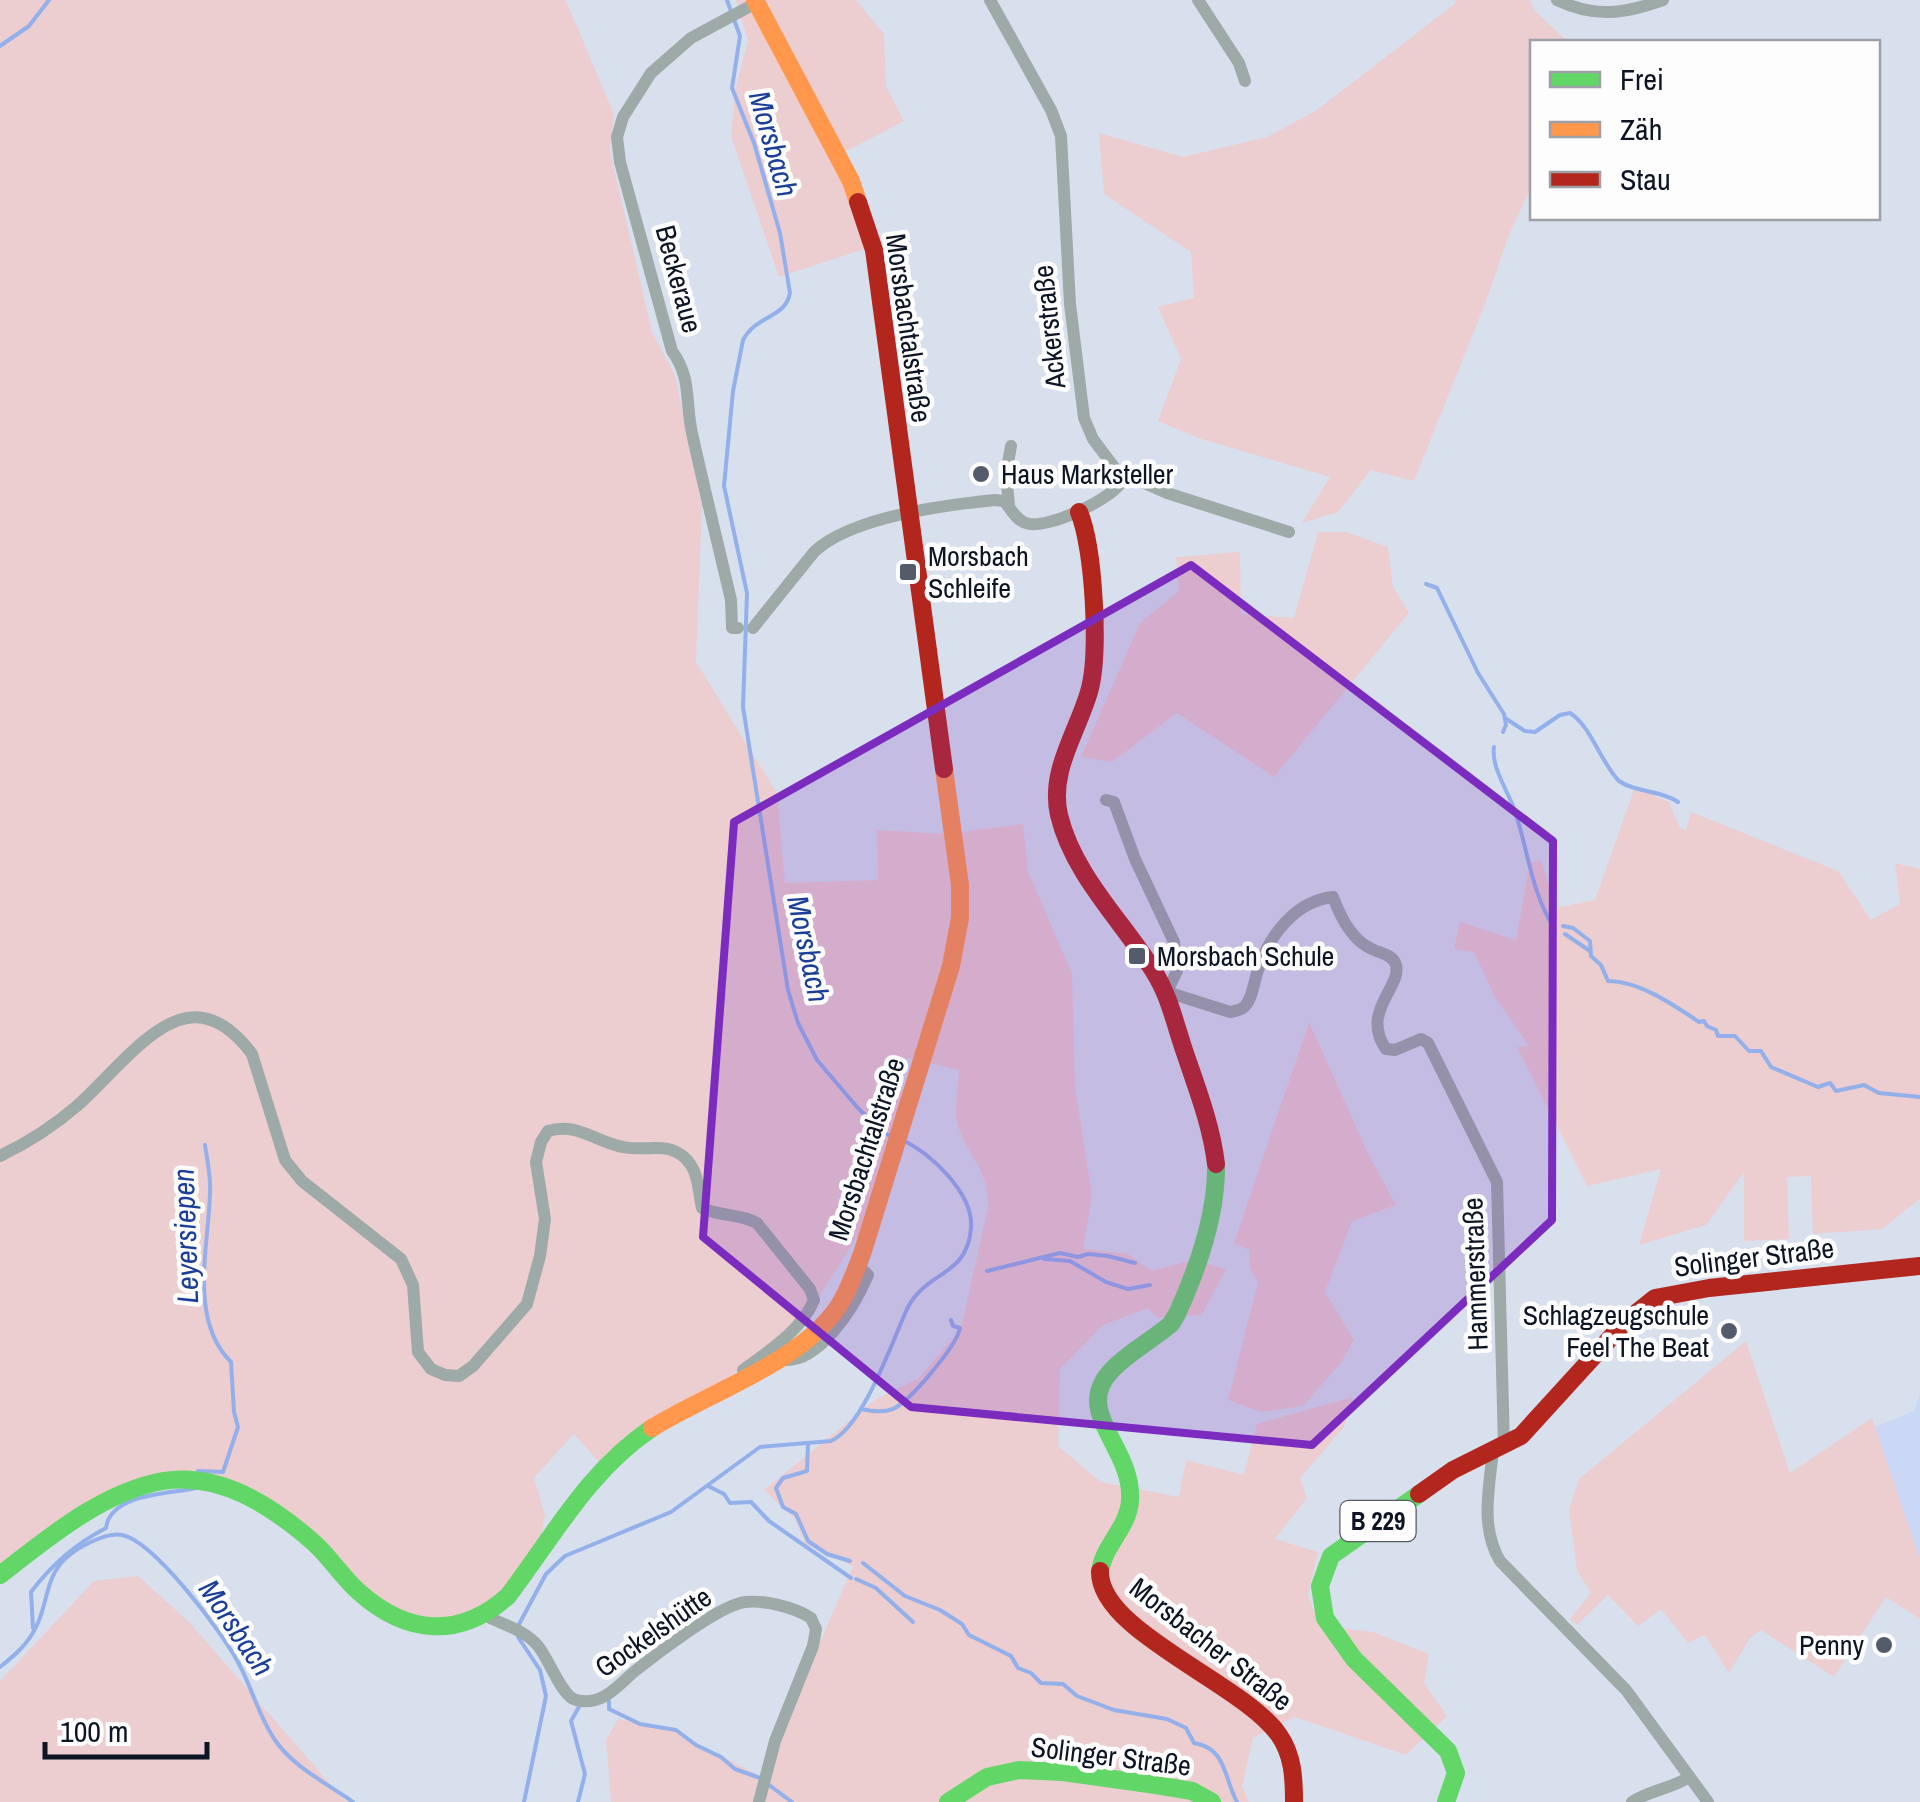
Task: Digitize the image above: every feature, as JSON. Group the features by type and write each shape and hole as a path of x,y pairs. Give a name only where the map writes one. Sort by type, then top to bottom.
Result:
{"main road":[{"name":"Morsbachtalstraße","path":"486,1616 515,1588 572,1506 610,1462 664,1421 778,1359 831,1316 857,1266 951,966 960,902 880,284 869,231 850,181 751,4"},
{"name":"Morsbacher Straße","path":"1079,512 1084,524 1095,648 1093,677 1060,771 1058,814 1078,857 1167,992 1214,1148 1214,1192 1204,1239 1172,1323 1124,1358 1097,1392 1094,1403 1125,1463 1130,1506 1101,1559 1100,1579 1112,1605 1148,1637 1266,1718 1284,1738 1293,1758 1294,1802"},
{"name":"Solinger Straße","path":"1446,1802 1456,1773 1448,1751 1343,1646 1326,1618 1320,1586 1328,1560 1346,1543 1453,1470 1499,1448 1536,1424 1625,1322 1655,1298 1709,1288 1920,1266"},
{"path":"0,1575 100,1506 162,1482 198,1480 240,1494 299,1530 363,1596 398,1620 444,1628 486,1616"},
{"name":"Solinger Straße","path":"948,1802 992,1774 1023,1771 1174,1788 1192,1791 1212,1802"}],"street":[{"name":"Ackerstraße","path":"990,0 1051,110 1060,136 1070,304 1084,418 1093,439 1123,478"},
{"path":"1198,0 1239,63 1245,81"},
{"path":"1558,0 1582,11 1603,14 1662,0"},
{"name":"Beckeraue","path":"751,4 691,38 665,58 623,117 617,137 620,162 672,351 684,366 690,390 690,426 741,628 824,542 869,522 908,515"},
{"path":"1008,506 1006,474 1011,446"},
{"path":"908,515 999,500 1018,518 1030,524 1043,524 1079,512 1120,487 1123,478 1131,477 1167,493 1289,532"},
{"name":"Morsbacher Straße","path":"1106,800 1114,802 1134,859 1174,942 1177,971 1167,992"},
{"name":"Hammerstraße","path":"1167,992 1230,1012 1244,1007 1262,957 1277,932 1289,918 1321,898 1332,897 1358,941 1391,958 1396,975 1382,998 1380,1040 1386,1049 1395,1050 1421,1038 1428,1043 1497,1182 1499,1448"},
{"path":"0,1156 35,1140 171,1022 189,1017 219,1022 242,1040 252,1054 285,1160 302,1181 401,1258 413,1285 418,1352 431,1369 459,1376 473,1366 528,1304 543,1238 536,1162 540,1142 548,1131 578,1130 624,1148 670,1147 696,1173 702,1208 716,1214 746,1217 757,1224 810,1289 814,1300 796,1328 736,1375 727,1388"},
{"path":"1499,1448 1487,1517 1494,1550 1508,1570 1626,1690 1708,1802"},
{"name":"Gockelshütte","path":"486,1616 516,1630 548,1659 564,1693 589,1702 607,1696 659,1653 735,1604 763,1603 811,1618 816,1637 775,1741 759,1802"},
{"path":"1632,1802 1654,1789 1689,1777"}],"highlighted area":[{"path":"1191,565 1553,841 1552,1220 1312,1445 911,1407 703,1237 734,822"}],"shaded area":[{"path":"0,0 567,3 614,114 610,151 652,332 675,375 702,505 696,662 777,793 785,883 878,880 877,830 944,834 1023,824 1028,871 1072,974 1075,1086 1092,1196 1083,1249 1128,1254 1152,1271 1193,1260 1226,1269 1202,1315 1158,1318 1148,1308 1103,1325 1060,1369 1058,1446 1101,1482 1179,1497 1186,1460 1244,1475 1257,1424 1353,1397 1344,1427 1300,1478 1307,1498 1275,1539 1318,1552 1308,1595 1320,1626 1373,1632 1429,1654 1424,1683 1447,1716 1406,1755 1295,1717 1253,1738 1242,1786 1249,1802 611,1802 606,1740 618,1719 666,1727 762,1777 853,1566 805,1544 795,1519 764,1490 876,1399 918,1379 961,1328 988,1207 985,1182 958,1126 959,1070 908,1058 889,1069 906,1095 859,1234 799,1328 602,1465 574,1434 534,1478 545,1515 540,1545 489,1607 451,1623 392,1611 259,1499 163,1479 0,1571"},
{"path":"736,0 856,0 884,34 886,86 904,121 833,158 848,184 867,248 779,277 731,136 736,86 748,41"},
{"path":"1455,0 1530,0 1534,10 1566,40 1530,40 1530,189 1414,481 1371,470 1338,512 1302,523 1330,477 1198,438 1158,421 1181,359 1158,307 1194,298 1191,252 1104,194 1099,133 1183,157 1267,137 1317,110"},
{"path":"1318,532 1346,532 1388,547 1393,587 1409,613 1274,777 1177,713 1112,762 1081,757 1140,623 1179,591 1176,557 1240,552 1241,614 1294,618"},
{"path":"1635,787 1669,802 1680,828 1686,830 1691,812 1838,871 1871,920 1900,904 1895,863 1920,869 1920,1199 1882,1229 1813,1234 1811,1176 1787,1177 1789,1239 1744,1241 1744,1172 1706,1225 1639,1245 1661,1169 1587,1186 1517,1047 1529,1046 1495,997 1474,952 1454,949 1460,922 1516,940 1530,863 1541,860 1556,908 1595,900"},
{"path":"1309,1022 1396,1205 1352,1221 1325,1292 1354,1340 1340,1364 1303,1406 1261,1412 1228,1400 1258,1282 1250,1269 1249,1250 1234,1243"},
{"path":"1746,1341 1790,1473 1872,1418 1920,1560 1920,1619 1886,1597 1834,1677 1761,1630 1750,1638 1729,1673 1705,1635 1688,1643 1661,1609 1638,1626 1608,1595 1577,1625 1570,1619 1591,1593 1577,1570 1569,1509 1579,1479"},
{"path":"1920,1394 1920,1560 1874,1427 1914,1411"},
{"path":"138,1576 189,1622 346,1802 0,1802 0,1681 94,1581"}],"waterway":[{"path":"0,46 29,26 49,0"},
{"name":"Morsbach","path":"727,0 740,36 732,88 754,143 780,233 790,293 783,308 756,325 743,340 733,391 724,486 747,593 743,707 788,990 798,1023 817,1060 857,1107 882,1132 893,1137"},
{"path":"1426,584 1437,588 1478,673 1504,714 1503,732"},
{"path":"1505,718 1525,731 1535,732 1560,715 1570,713 1584,727 1619,781 1678,802"},
{"path":"1494,747 1497,769 1518,821 1534,883 1553,926"},
{"path":"1563,926 1573,928 1590,941 1591,956 1601,965 1608,981 1656,995 1699,1022 1704,1021 1718,1036 1735,1036 1749,1051 1761,1051 1771,1067 1818,1087 1830,1083 1836,1091 1864,1085 1879,1093 1920,1097"},
{"path":"1565,934 1590,951"},
{"name":"Morsbach","path":"517,1628 546,1574 565,1556 671,1512 760,1447 831,1441 843,1433 865,1402 915,1296 954,1265 968,1244 970,1215 958,1188 937,1164 902,1140"},
{"name":"Leyersiepen","path":"198,1471 223,1472 238,1427 231,1362 209,1325 205,1303 210,1186 205,1145"},
{"path":"987,1271 1060,1253 1108,1256 1135,1263"},
{"path":"1044,1259 1070,1261 1106,1282 1128,1289 1150,1285"},
{"path":"861,1409 893,1409 910,1396 957,1336 960,1328 953,1326 951,1320"},
{"path":"808,1443 807,1471 783,1478 776,1488 783,1507 796,1514 808,1541 827,1554 850,1561"},
{"path":"708,1486 724,1494 730,1503 751,1502 769,1521 851,1578"},
{"name":"Leyersiepen","path":"33,1628 31,1592 65,1556 106,1528 118,1508 143,1497 196,1488"},
{"name":"Morsbach","path":"0,1667 33,1633 59,1565 92,1541 122,1535 152,1553 203,1611 239,1664 264,1722 282,1750 353,1802"},
{"path":"863,1563 905,1596 940,1610 962,1624 969,1635 1011,1656 1018,1668 1041,1683 1063,1684 1077,1696 1114,1710 1167,1719 1186,1728 1194,1743 1205,1746 1219,1758 1237,1802"},
{"path":"856,1579 876,1588 913,1622"},
{"name":"Morsbach","path":"518,1637 540,1670 546,1696 524,1802"},
{"path":"609,1701 609,1709 640,1724 676,1730 735,1769 760,1778"},
{"path":"578,1802 585,1774 571,1721 580,1705"},
{"path":"769,1785 792,1802"}],"traffic: fast":[{"path":"1100,1571 1130,1501 1123,1464 1101,1417 1100,1387 1117,1365 1171,1324 1177,1314 1205,1240 1216,1164"},
{"path":"0,1575 77,1518 119,1495 163,1481 205,1482 244,1495 280,1516 313,1542 377,1606 415,1624 452,1625 471,1620 508,1596 590,1484 652,1428"},
{"path":"1419,1494 1331,1556 1320,1586 1325,1618 1354,1659 1448,1751 1456,1773 1446,1802"},
{"path":"948,1802 987,1777 1019,1770 1156,1785 1192,1791 1212,1802"}],"traffic: slow":[{"path":"755,0 851,181 858,202"},
{"path":"652,1428 801,1345 838,1307 849,1287 951,966 960,918 960,885 944,769"}],"traffic: jam":[{"path":"858,202 874,250 944,769"},
{"path":"1079,512 1092,575 1094,653 1089,692 1061,768 1059,815 1075,857 1163,989 1211,1134 1216,1164"},
{"path":"1419,1494 1453,1470 1521,1436 1625,1322 1655,1298 1709,1288 1920,1266"},
{"path":"1100,1571 1106,1593 1122,1615 1146,1636 1261,1715 1279,1735 1290,1759 1294,1802"}],"place":[{"name":"Haus Marksteller","path":"981,474"},
{"name":"Morsbach Schleife","path":"908,572"},
{"name":"Morsbach Schule","path":"1137,956"},
{"name":"Schlagzeugschule Feel The Beat","path":"1729,1331"},
{"name":"Penny","path":"1884,1645"}]}
